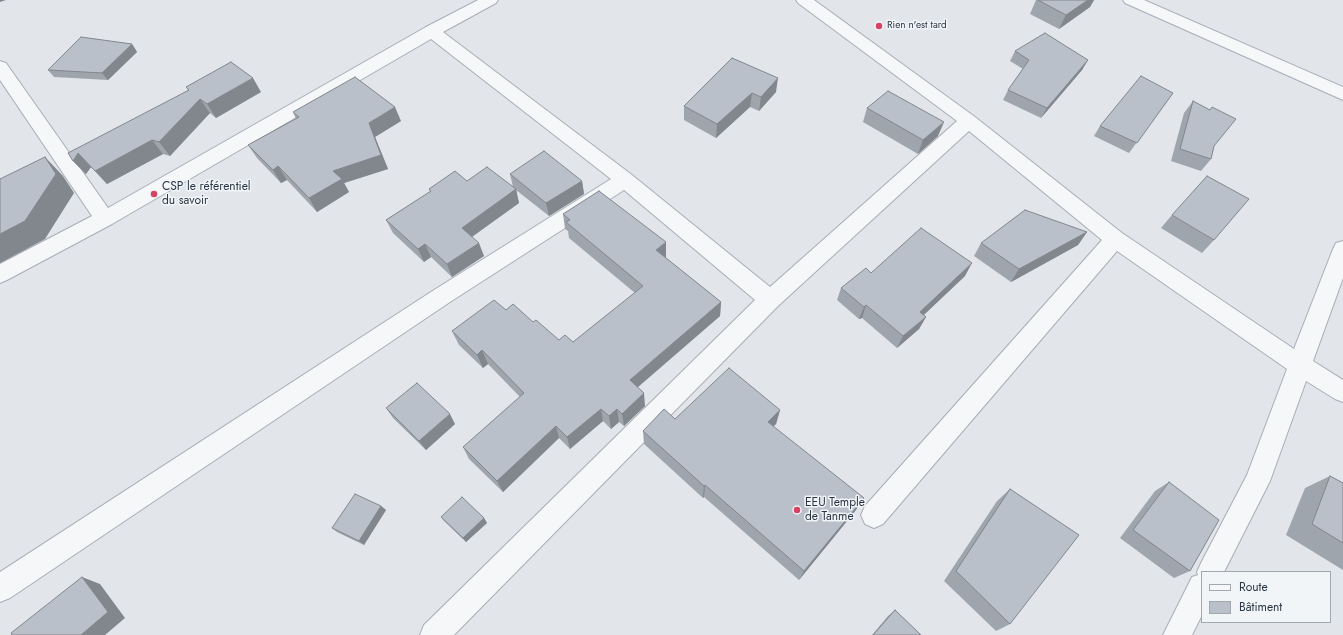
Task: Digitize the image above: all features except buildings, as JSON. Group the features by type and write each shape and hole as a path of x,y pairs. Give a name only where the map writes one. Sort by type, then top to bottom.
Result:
{"street":[{"path":"0,274 105,219 432,31 490,0"},
{"path":"804,0 969,121 1115,239 1299,365 1343,392"},
{"path":"1131,0 1343,94"},
{"path":"432,31 625,180 770,300"},
{"path":"0,67 105,219"},
{"path":"434,635 770,300 969,121"},
{"path":"0,588 442,296 625,180"},
{"path":"874,515 1115,239"},
{"path":"1211,571 1257,481 1343,249"},
{"path":"1177,635 1201,589"}],"place":[{"name":"Rien n'est tard","path":"879,26"},
{"name":"CSP le référentiel du savoir","path":"154,194"},
{"name":"EEU Temple de Tanme","path":"797,510"}]}
